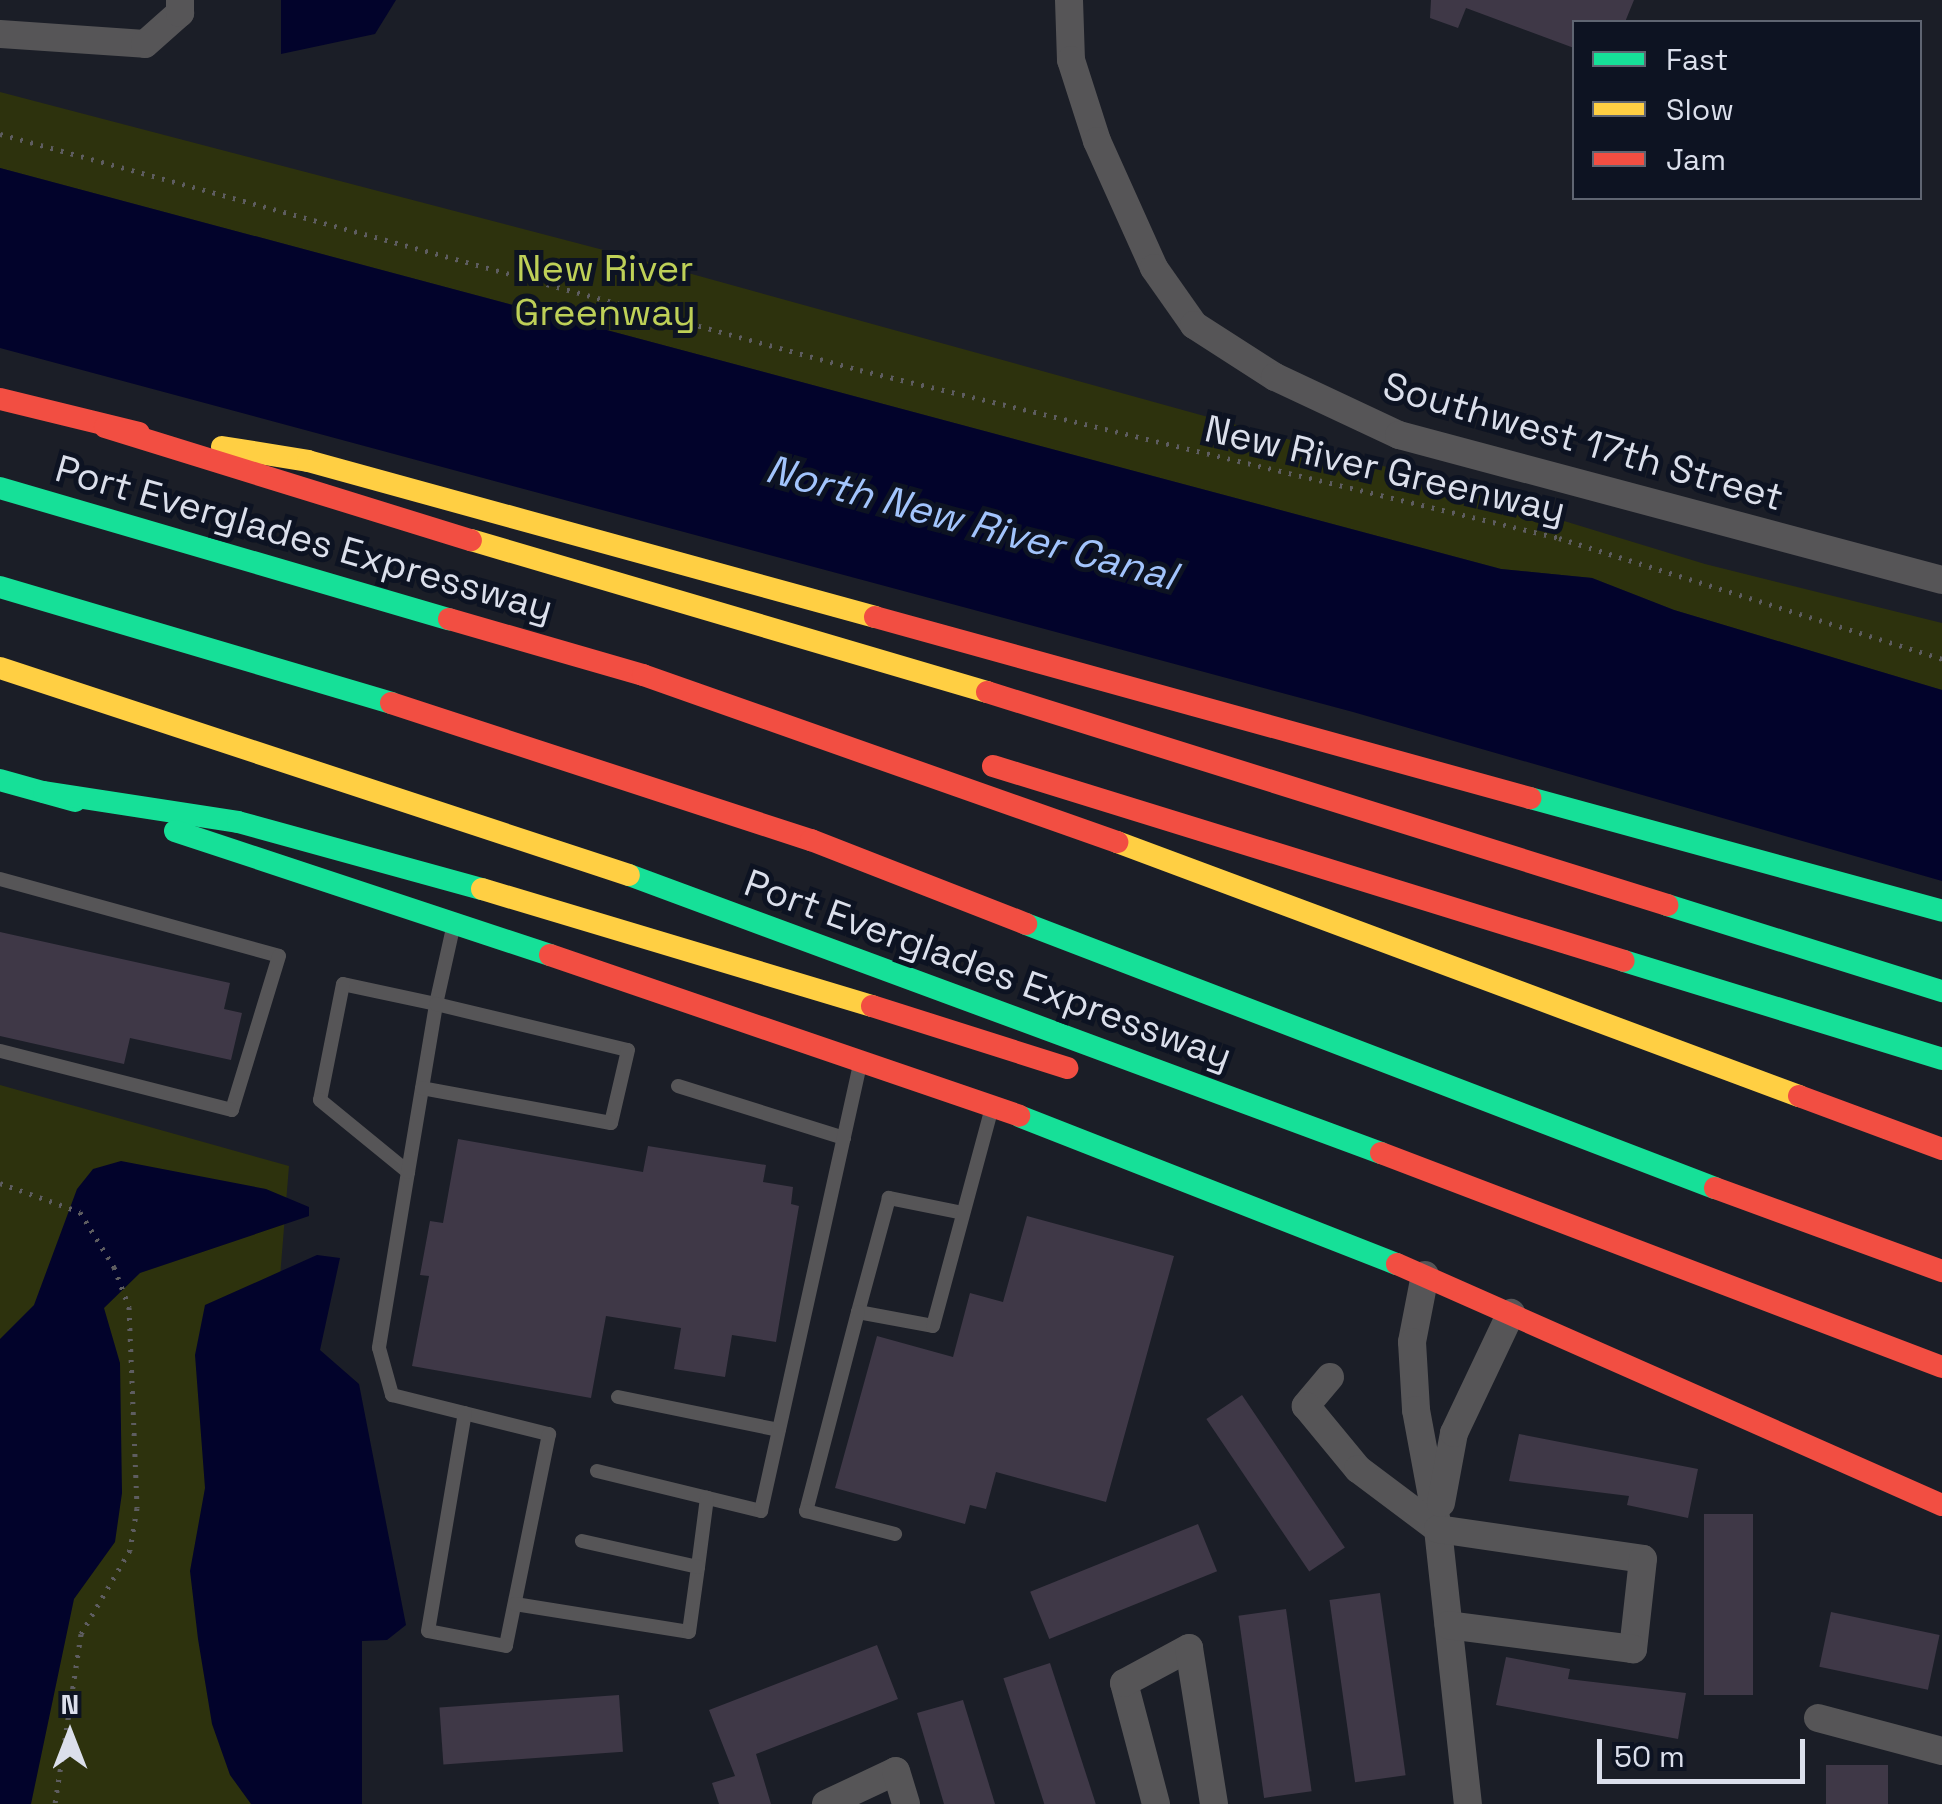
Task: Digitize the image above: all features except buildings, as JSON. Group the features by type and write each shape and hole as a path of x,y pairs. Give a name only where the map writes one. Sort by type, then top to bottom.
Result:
{"main road":[{"path":"0,399 106,427 304,492 842,647 1942,990"},
{"path":"106,427 308,461 1942,911"},
{"name":"Port Everglades Expressway","path":"0,488 643,675 1165,859 1942,1149"},
{"path":"0,586 574,758 811,840 1516,1115 1942,1271"},
{"name":"Port Everglades Expressway","path":"0,668 494,826 1026,1018 1942,1367"},
{"path":"643,675 1072,786 1484,922 1942,1060"},
{"path":"0,780 454,922 862,1058 992,1106 1425,1274 1942,1505"},
{"path":"44,792 238,822 630,930 1107,1080 1442,1179"}],"street":[{"name":"Southwest 17th Street","path":"1068,0 1071,60 1096,142 1174,300 1194,325 1275,377 1399,435 1942,580"},
{"path":"0,34 144,44 180,6"},
{"path":"1425,1274 1412,1342 1416,1410 1438,1529 1468,1804"},
{"path":"1438,1529 1454,1433 1510,1313"},
{"path":"1330,1377 1306,1406 1358,1469 1438,1529 1643,1559 1633,1649 1449,1624"},
{"path":"1156,1804 1124,1682 1189,1648 1214,1804"},
{"path":"1818,1718 1942,1752"},
{"path":"826,1804 896,1771 906,1804"}],"lane":[{"path":"0,878 279,956 232,1110 0,1051"},
{"path":"454,922 436,1004 380,1348 392,1395 465,1413 549,1434 506,1646 428,1630 465,1413"},
{"path":"408,1172 320,1100 343,984 628,1050 611,1123 422,1088"},
{"path":"597,1471 761,1511 862,1058"},
{"path":"678,1086 844,1138"},
{"path":"858,1312 933,1326 992,1106"},
{"path":"895,1534 806,1511 889,1198 963,1214"},
{"path":"618,1397 779,1430"},
{"path":"514,1604 689,1632 707,1498"},
{"path":"582,1541 698,1567"}],"path":[{"name":"New River Greenway","path":"0,134 879,375 1559,538 1942,658"},
{"path":"0,1183 80,1212 95,1231 129,1307 138,1508 130,1550 81,1634 55,1804"}],"green space":[{"name":"New River Greenway","path":"0,92 634,258 1367,461 1705,564 1942,623 1942,690 1674,610 1592,578 1501,569 0,168"},
{"path":"0,1085 289,1166 275,1339 331,1804 0,1804"}],"water":[{"path":"281,0 396,0 375,34 281,54"},
{"name":"North New River Canal","path":"0,168 1501,569 1592,578 1674,610 1942,690 1942,881 1353,712 0,348"},
{"path":"121,1161 266,1189 309,1207 309,1216 140,1273 104,1308 120,1363 122,1493 115,1542 74,1599 31,1804 0,1804 0,1339 34,1305 77,1189 93,1169"},
{"path":"317,1255 340,1258 320,1350 359,1384 406,1625 387,1640 362,1641 362,1804 251,1804 230,1775 212,1724 198,1639 190,1571 205,1488 195,1355 205,1305"}],"traffic: fast":[{"path":"0,488 449,619"},
{"path":"0,587 391,703"},
{"path":"0,780 75,801"},
{"path":"44,792 238,822 482,889"},
{"path":"1530,798 1942,911"},
{"path":"175,831 550,955"},
{"path":"629,875 1381,1153"},
{"path":"1667,905 1942,991"},
{"path":"1026,924 1715,1188"},
{"path":"1624,961 1942,1059"},
{"path":"1019,1116 1397,1264"}],"traffic: slow":[{"path":"222,447 308,461 875,617"},
{"path":"471,540 987,692"},
{"path":"0,668 629,875"},
{"path":"1117,842 1799,1096"},
{"path":"482,889 872,1006"}],"traffic: jam":[{"path":"0,399 139,433"},
{"path":"105,427 471,540"},
{"path":"875,617 1530,798"},
{"path":"449,619 643,675 1117,842"},
{"path":"987,692 1667,905"},
{"path":"391,703 811,840 1026,924"},
{"path":"993,766 1624,961"},
{"path":"550,955 1019,1116"},
{"path":"872,1006 1067,1068"},
{"path":"1799,1096 1942,1149"},
{"path":"1381,1153 1942,1367"},
{"path":"1715,1188 1942,1271"},
{"path":"1397,1264 1942,1505"}]}
